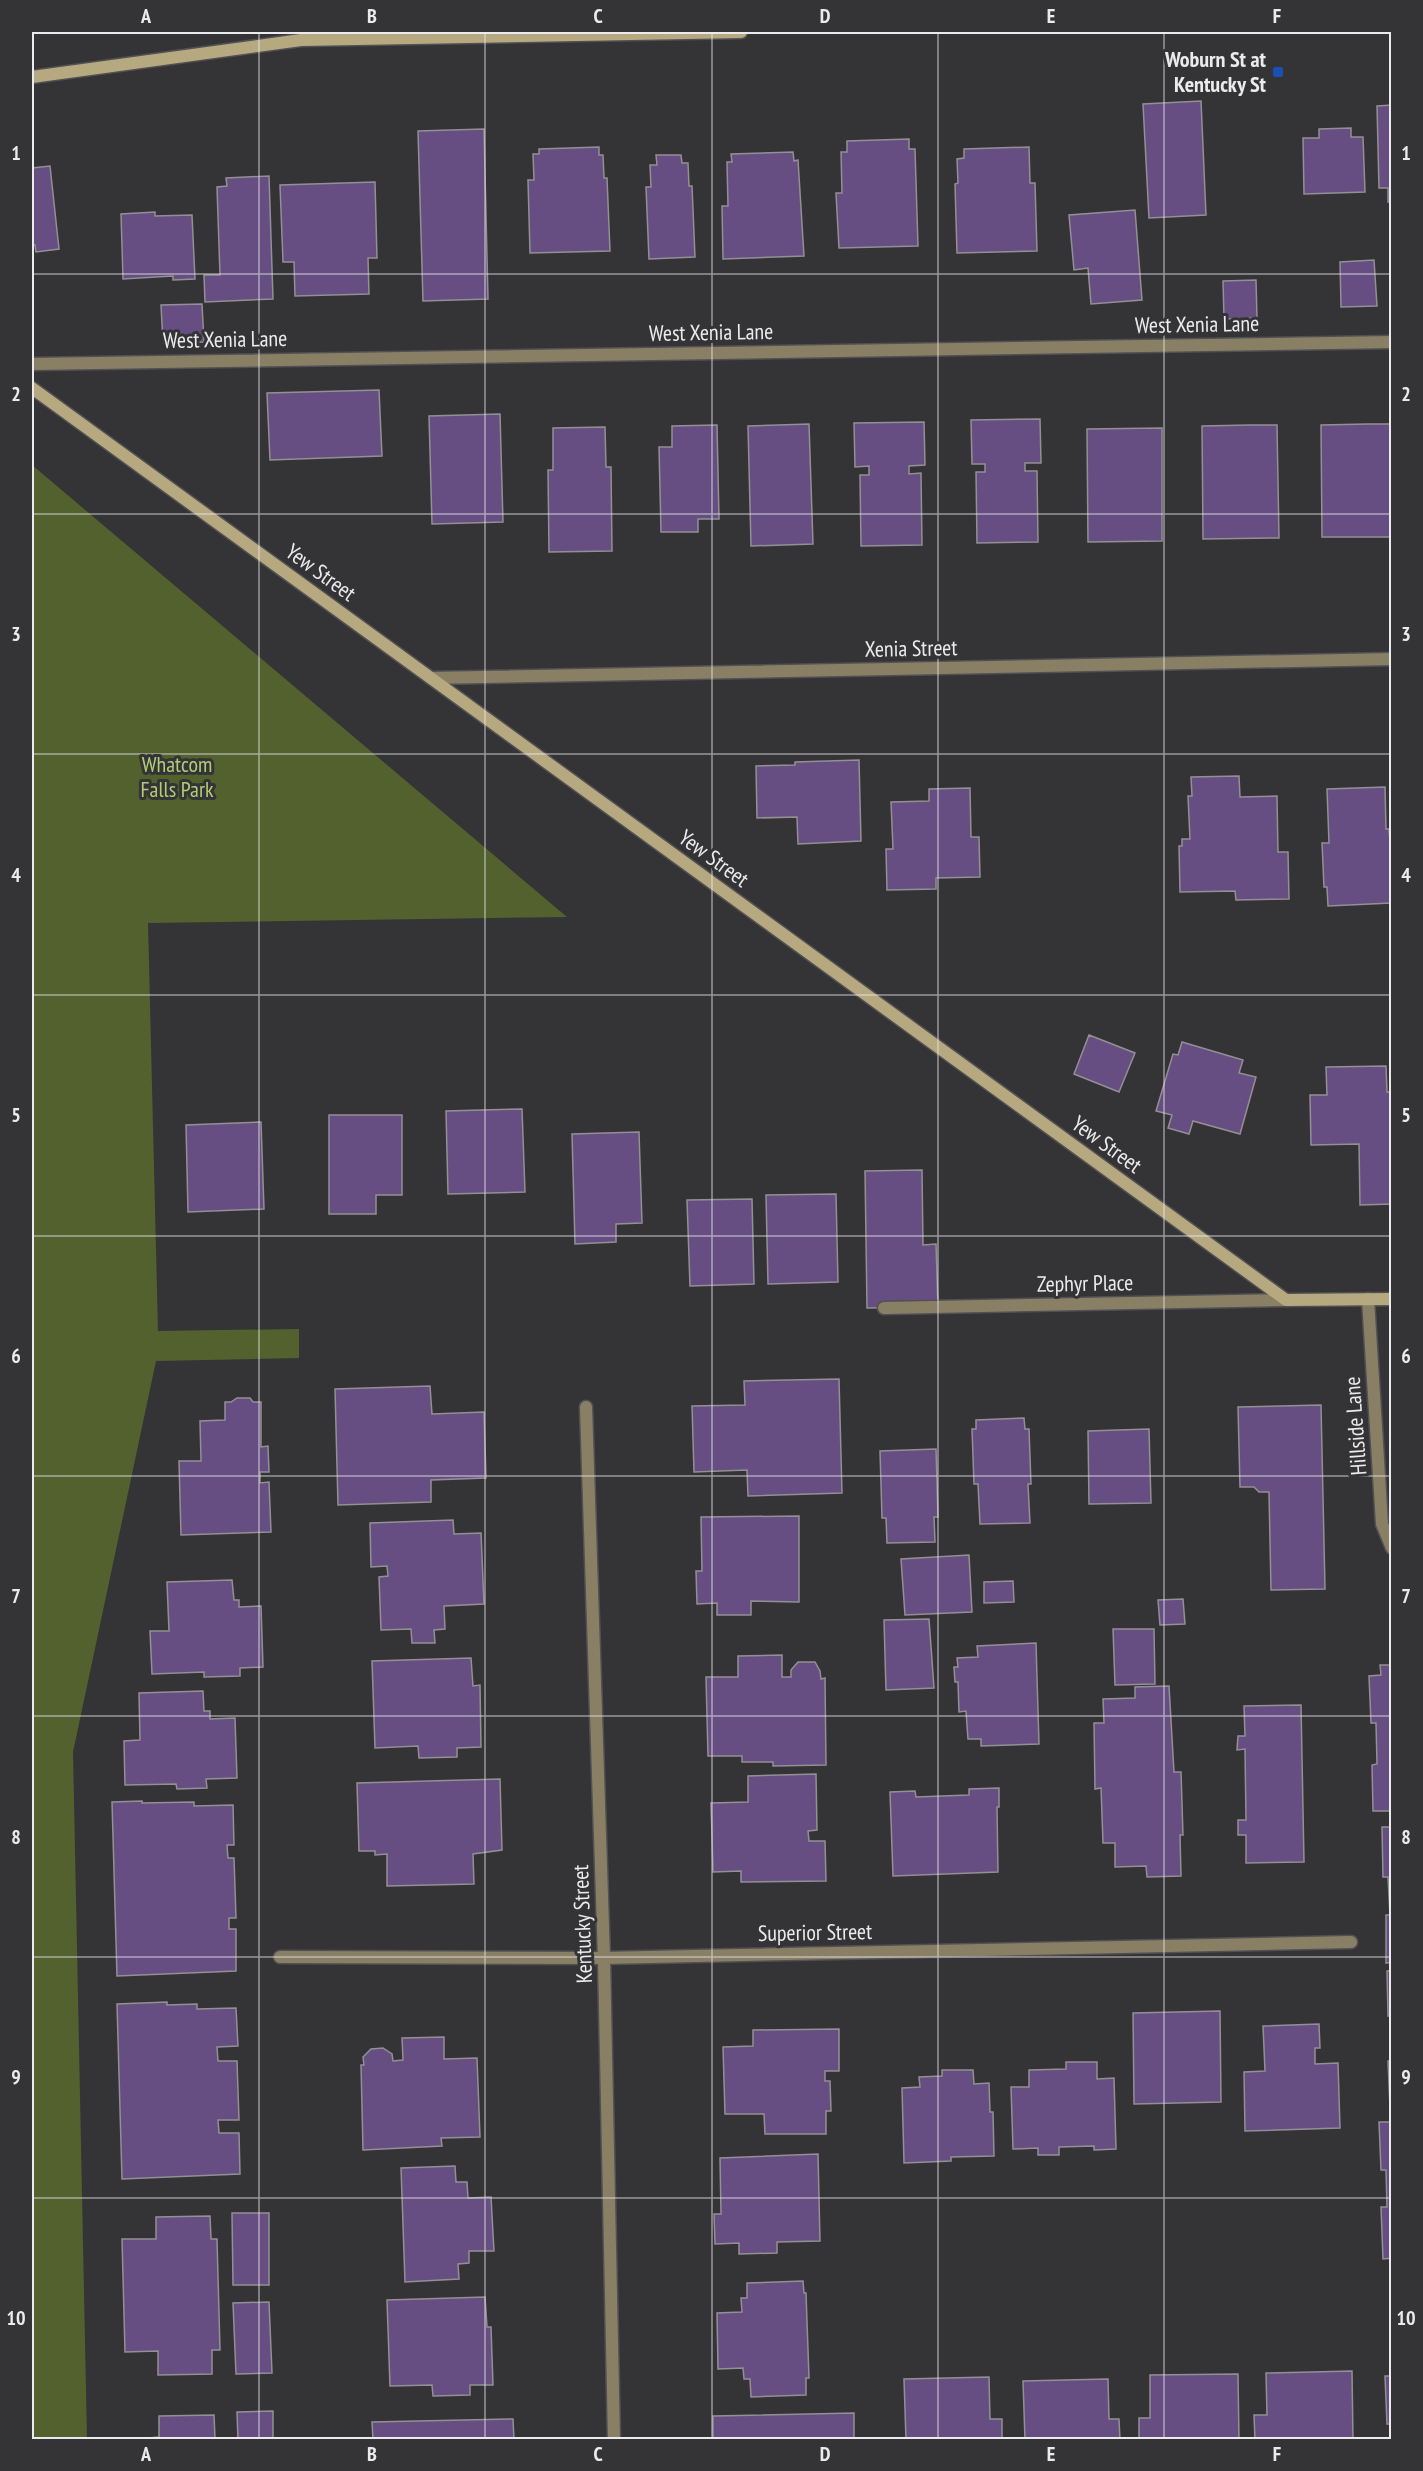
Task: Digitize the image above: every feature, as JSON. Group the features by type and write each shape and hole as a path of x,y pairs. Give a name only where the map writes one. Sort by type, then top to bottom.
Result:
{"street":[{"path":"32,77 304,36 741,32"},
{"name":"West Xenia Lane","path":"32,364 1392,342"},
{"name":"Yew Street","path":"32,388 1286,1300"},
{"name":"Xenia Street","path":"431,678 1392,659"},
{"name":"Hillside Lane","path":"1368,1299 1382,1524 1392,1548"},
{"path":"1286,1300 1392,1299"},
{"name":"Zephyr Place","path":"884,1308 1286,1300"},
{"name":"Kentucky Street","path":"586,1407 604,1958 614,2439"},
{"name":"Superior Street","path":"280,1957 604,1958 1351,1942"}],"green space":[{"name":"Whatcom Falls Park","path":"32,465 567,917 148,923 158,1331 299,1329 299,1358 156,1361 73,1752 87,2440 32,2439"}],"building":[{"path":"1201,101 1206,215 1149,218 1143,104"},
{"path":"1392,105 1392,202 1388,202 1388,188 1379,188 1377,106"},
{"path":"1351,128 1351,137 1363,137 1365,192 1304,194 1303,138 1319,138 1319,129"},
{"path":"484,129 488,299 423,301 418,131"},
{"path":"909,139 909,149 915,149 918,246 839,248 836,193 842,193 841,152 847,152 847,141"},
{"path":"599,147 599,155 603,155 604,178 607,178 610,251 530,253 528,180 534,180 533,154 539,154 539,149"},
{"path":"1029,147 1030,183 1035,183 1037,251 957,253 955,184 958,183 957,159 964,158 964,149"},
{"path":"793,152 794,161 798,160 804,256 723,259 722,206 728,206 727,162 732,162 731,154"},
{"path":"656,155 681,155 682,163 688,163 689,186 692,186 695,257 649,259 646,187 651,187 650,165 657,165"},
{"path":"50,166 59,249 36,252 35,245 32,245 32,168"},
{"path":"269,176 273,299 205,302 204,275 220,275 217,187 227,186 226,178"},
{"path":"375,182 377,258 368,258 369,294 295,296 294,262 283,262 280,185"},
{"path":"1135,210 1142,300 1091,304 1088,268 1074,270 1069,215"},
{"path":"155,212 155,216 192,215 195,279 173,280 173,276 123,279 121,214"},
{"path":"1374,260 1377,306 1341,307 1340,262"},
{"path":"1256,280 1257,318 1224,319 1223,281"},
{"path":"202,304 204,342 163,343 161,305"},
{"path":"379,390 382,456 270,460 267,393"},
{"path":"500,414 503,522 432,524 429,416"},
{"path":"1040,419 1041,463 1025,463 1025,471 1037,471 1038,542 977,543 976,472 985,472 985,464 972,464 971,420"},
{"path":"924,422 925,465 909,466 909,474 921,473 922,545 861,546 860,475 869,475 869,466 855,467 854,423"},
{"path":"809,424 813,544 751,546 748,426"},
{"path":"1392,424 1392,537 1322,537 1321,425"},
{"path":"717,425 719,519 698,519 698,532 661,532 659,447 672,447 672,426"},
{"path":"1277,425 1279,538 1203,539 1202,426"},
{"path":"605,427 606,467 611,467 612,551 549,552 548,470 553,470 553,428"},
{"path":"1162,428 1162,541 1088,542 1087,429"},
{"path":"859,760 861,841 798,844 797,817 757,818 756,766"},
{"path":"1239,776 1240,797 1277,796 1278,852 1288,852 1289,899 1236,900 1235,891 1180,892 1179,846 1182,846 1182,839 1190,839 1188,796 1192,796 1191,777"},
{"path":"1385,787 1386,829 1389,829 1390,841 1392,841 1391,903 1328,906 1327,887 1324,887 1322,843 1329,843 1327,789"},
{"path":"970,788 971,837 979,837 980,877 936,878 936,889 887,890 886,849 893,849 891,802 929,801 929,789"},
{"path":"1089,1035 1135,1053 1119,1092 1074,1074"},
{"path":"1182,1042 1243,1060 1239,1073 1256,1077 1240,1134 1193,1121 1189,1134 1168,1128 1172,1115 1156,1111 1173,1054 1178,1055"},
{"path":"1386,1066 1387,1092 1392,1092 1392,1204 1360,1205 1359,1144 1311,1145 1310,1095 1327,1095 1326,1067"},
{"path":"522,1109 525,1192 448,1194 446,1111"},
{"path":"329,1115 402,1115 402,1195 376,1195 376,1214 329,1214"},
{"path":"261,1122 264,1209 188,1212 186,1125"},
{"path":"639,1132 642,1223 616,1224 616,1242 575,1244 572,1134"},
{"path":"922,1170 923,1245 936,1244 938,1307 867,1308 865,1171"},
{"path":"836,1194 838,1282 768,1284 766,1195"},
{"path":"752,1199 754,1284 690,1286 687,1200"},
{"path":"839,1379 842,1493 748,1496 747,1470 694,1472 692,1406 745,1405 744,1381"},
{"path":"430,1386 432,1414 484,1412 486,1478 431,1480 431,1502 338,1505 335,1389"},
{"path":"237,1398 250,1398 253,1402 261,1402 261,1447 268,1446 269,1472 260,1472 260,1483 269,1482 271,1532 181,1535 179,1461 201,1461 200,1421 225,1420 225,1402 231,1402"},
{"path":"1321,1405 1325,1589 1271,1590 1269,1492 1259,1492 1254,1487 1240,1487 1238,1407"},
{"path":"1024,1418 1025,1429 1029,1429 1030,1523 980,1524 978,1484 974,1484 972,1429 976,1429 976,1420"},
{"path":"1149,1429 1151,1503 1089,1504 1088,1431"},
{"path":"936,1449 938,1517 934,1517 935,1542 887,1543 886,1518 882,1518 880,1451"},
{"path":"799,1516 799,1602 751,1601 751,1615 717,1615 717,1603 697,1604 696,1571 702,1571 701,1517"},
{"path":"453,1520 454,1534 481,1533 484,1604 444,1606 445,1629 434,1630 435,1643 412,1643 411,1629 381,1630 379,1577 388,1576 387,1566 371,1567 370,1523"},
{"path":"969,1555 972,1612 905,1615 901,1559"},
{"path":"232,1580 234,1600 239,1600 239,1607 261,1606 263,1667 240,1668 240,1676 204,1677 204,1672 152,1674 150,1631 169,1631 167,1582"},
{"path":"1013,1581 1014,1602 984,1603 984,1582"},
{"path":"1183,1599 1185,1624 1160,1625 1158,1600"},
{"path":"929,1619 934,1688 886,1690 884,1620"},
{"path":"1113,1629 1154,1629 1155,1684 1115,1685"},
{"path":"1036,1643 1039,1744 981,1746 981,1739 968,1739 966,1711 959,1712 958,1682 955,1682 954,1667 958,1667 957,1658 978,1657 977,1646"},
{"path":"782,1655 782,1677 791,1677 791,1670 798,1662 815,1662 821,1679 825,1678 826,1765 773,1766 773,1762 742,1762 742,1756 708,1756 706,1677 738,1677 738,1656"},
{"path":"471,1658 473,1686 480,1685 481,1747 457,1748 457,1757 419,1758 418,1746 375,1748 372,1661"},
{"path":"1380,1665 1392,1665 1392,1811 1373,1811 1372,1765 1377,1764 1376,1723 1371,1723 1369,1676 1381,1675"},
{"path":"1169,1686 1174,1772 1181,1772 1183,1835 1180,1835 1181,1876 1147,1877 1146,1866 1115,1867 1115,1843 1103,1843 1101,1788 1095,1789 1094,1723 1104,1723 1103,1699 1135,1698 1135,1687"},
{"path":"203,1691 204,1711 210,1711 210,1719 235,1718 237,1778 206,1779 207,1788 177,1789 176,1784 125,1785 124,1741 140,1740 139,1693"},
{"path":"1301,1705 1304,1862 1246,1863 1246,1835 1238,1835 1238,1820 1246,1820 1245,1749 1237,1750 1238,1736 1245,1736 1244,1706"},
{"path":"816,1774 817,1830 808,1831 809,1841 825,1841 826,1881 741,1882 741,1871 713,1872 711,1803 748,1802 748,1776"},
{"path":"500,1779 502,1850 473,1854 474,1884 387,1886 387,1854 375,1855 375,1851 359,1851 357,1783"},
{"path":"999,1788 998,1872 893,1876 890,1792 915,1791 916,1797 969,1795 969,1789"},
{"path":"142,1801 142,1803 194,1802 194,1806 233,1805 234,1845 227,1845 228,1858 234,1858 236,1918 229,1918 229,1929 236,1929 236,1971 117,1976 112,1802"},
{"path":"1382,1827 1392,1827 1392,1962 1386,1963 1386,1915 1390,1915 1388,1877 1383,1877"},
{"path":"1387,1971 1392,1971 1392,2016 1388,2016"},
{"path":"167,2002 167,2005 197,2004 197,2009 236,2008 238,2046 217,2047 218,2061 237,2061 239,2120 218,2120 219,2133 239,2133 240,2174 122,2179 117,2004"},
{"path":"1220,2011 1221,2102 1134,2104 1133,2013"},
{"path":"1319,2024 1320,2048 1315,2048 1315,2064 1338,2063 1340,2128 1245,2131 1244,2072 1265,2071 1263,2026"},
{"path":"839,2029 839,2071 825,2071 825,2081 830,2081 831,2111 826,2111 826,2134 765,2134 764,2114 725,2114 723,2047 753,2046 753,2030"},
{"path":"444,2037 444,2059 477,2058 480,2137 441,2138 442,2146 363,2150 361,2065 364,2065 363,2057 371,2049 383,2048 392,2054 393,2061 403,2060 402,2038"},
{"path":"1392,2060 1392,2107 1390,2107 1388,2061"},
{"path":"1066,2062 1097,2062 1097,2079 1114,2078 1116,2149 1094,2150 1094,2146 1059,2147 1059,2155 1038,2155 1038,2148 1013,2149 1011,2087 1029,2087 1029,2070 1066,2069"},
{"path":"942,2070 973,2070 974,2084 989,2083 990,2112 993,2112 994,2156 951,2157 951,2161 904,2163 902,2088 920,2087 919,2077 942,2076"},
{"path":"1379,2122 1392,2122 1392,2258 1383,2259 1381,2207 1387,2207 1386,2170 1381,2170"},
{"path":"818,2154 820,2241 777,2242 777,2253 739,2254 739,2243 715,2244 714,2214 721,2214 720,2158"},
{"path":"455,2166 456,2182 467,2182 468,2198 491,2197 494,2251 469,2251 469,2263 458,2264 459,2279 405,2282 401,2168"},
{"path":"232,2213 269,2213 269,2285 233,2285"},
{"path":"210,2216 211,2239 217,2239 220,2350 212,2350 212,2374 158,2375 158,2351 125,2352 122,2239 156,2239 156,2217"},
{"path":"803,2281 804,2293 806,2293 809,2378 806,2378 806,2395 751,2397 750,2379 744,2379 743,2368 718,2369 717,2313 742,2312 741,2298 747,2298 747,2283"},
{"path":"485,2297 487,2327 491,2327 493,2385 470,2385 470,2395 433,2396 432,2385 390,2386 387,2300"},
{"path":"269,2302 272,2373 236,2374 233,2303"},
{"path":"1352,2371 1353,2440 1255,2440 1254,2415 1267,2415 1266,2373"},
{"path":"1238,2374 1239,2440 1139,2440 1139,2418 1150,2418 1150,2375"},
{"path":"1385,2376 1392,2376 1392,2440 1390,2424 1387,2424"},
{"path":"989,2377 990,2419 1002,2419 1002,2440 906,2440 904,2379"},
{"path":"1108,2379 1109,2419 1119,2419 1120,2440 1025,2440 1023,2381"},
{"path":"273,2411 273,2440 238,2440 237,2412"},
{"path":"854,2413 854,2440 713,2440 713,2416"},
{"path":"214,2415 215,2438 225,2440 127,2440 159,2437 159,2416"},
{"path":"513,2419 514,2440 373,2440 372,2422"}],"place":[{"name":"Woburn St at Kentucky St","path":"1278,72"}]}
